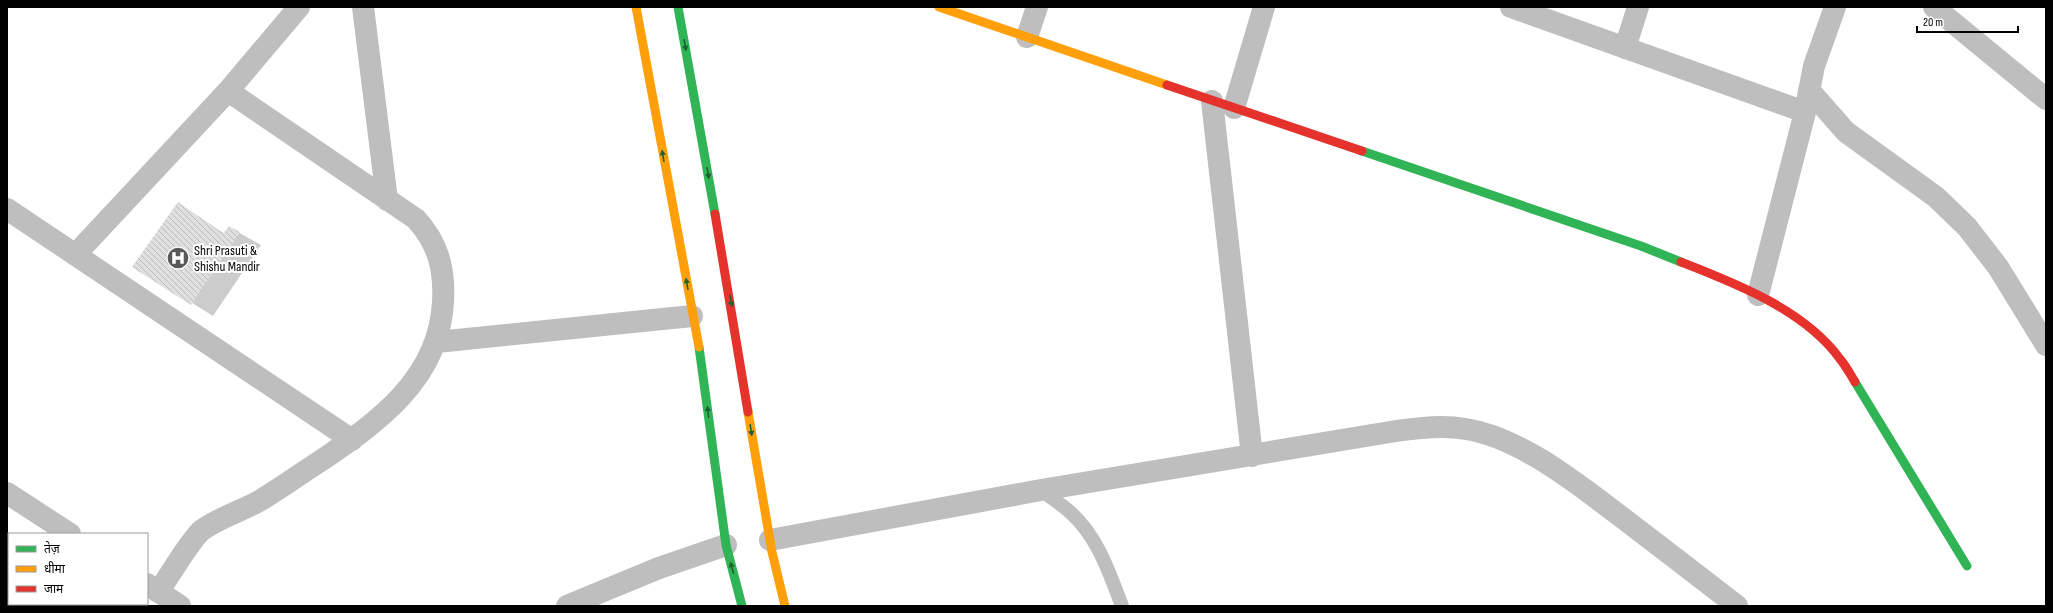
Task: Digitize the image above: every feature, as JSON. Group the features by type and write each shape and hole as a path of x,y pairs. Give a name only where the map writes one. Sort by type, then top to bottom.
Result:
{"street":[{"path":"76,255 228,91 299,7"},
{"path":"363,7 387,200"},
{"path":"636,7 703,371 726,545 742,606"},
{"path":"678,7 733,317 770,540 785,606"},
{"path":"939,7 1641,246 1705,271 1758,296 1793,315 1814,330 1840,358 1967,566"},
{"path":"1026,37 1037,7"},
{"path":"1234,108 1264,7"},
{"path":"1511,7 1805,112"},
{"path":"1625,48 1638,7"},
{"path":"1758,296 1805,112 1814,66 1835,7"},
{"path":"1934,7 2046,99"},
{"path":"1810,90 1846,132 1936,198 1967,227 1998,266 2046,345"},
{"path":"180,606 153,588 200,532 211,524 246,508 275,491 352,440 394,404 428,360 437,342 442,318 444,291 436,246 428,233 416,219 228,91"},
{"path":"1212,101 1252,456"},
{"path":"7,209 352,440"},
{"path":"437,342 692,316"},
{"path":"770,540 1040,490 1434,426 1466,429 1496,437 1537,457 1580,486 1737,606"},
{"path":"7,493 68,533"},
{"path":"567,606 659,568 726,545"}],"lane":[{"path":"1040,490 1071,513 1090,535 1104,560 1122,606"}],"building":[{"path":"178,202 223,234 229,226 240,232 191,305 132,267"}],"traffic: fast":[{"path":"678,7 715,214"},
{"path":"1362,151 1641,246 1681,262"},
{"path":"699,347 726,545 742,606"},
{"path":"1855,382 1967,566"}],"traffic: slow":[{"path":"636,7 699,347"},
{"path":"939,7 1167,85"},
{"path":"748,412 772,552 785,606"}],"traffic: jam":[{"path":"1167,85 1362,151"},
{"path":"715,214 748,412"},
{"path":"1681,262 1746,289 1789,312 1808,326 1825,342 1846,367 1855,382"}],"place":[{"name":"Shri Prasuti & Shishu Mandir","path":"178,258"}]}
